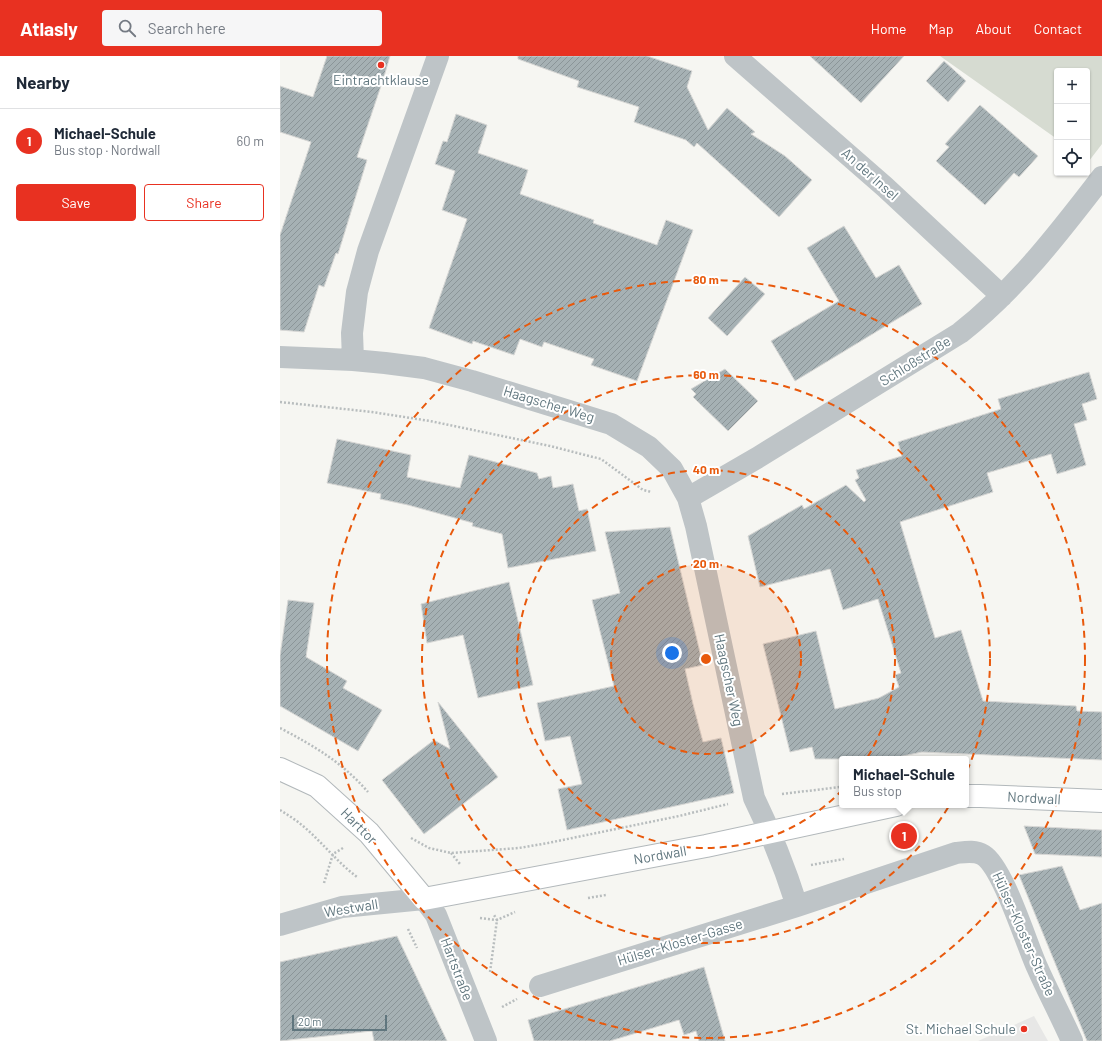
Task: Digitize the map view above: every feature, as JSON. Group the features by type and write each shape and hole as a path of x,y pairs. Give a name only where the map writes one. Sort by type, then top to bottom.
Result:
{"main road":[{"name":"Harttor","path":"280,769 317,786 369,834 424,899"},
{"name":"Nordwall","path":"969,796 1102,801"},
{"name":"Nordwall","path":"424,899 706,846 883,808"}],"street":[{"path":"353,360 352,333 357,292 368,251 438,56"},
{"name":"An der Insel","path":"735,56 885,187 1002,296"},
{"name":"Schloßstraße","path":"688,498 757,458 960,333 982,316 1041,255 1102,177"},
{"name":"Haagscher Weg","path":"280,357 385,363 431,370 493,387 610,424 649,447 672,469 688,498 696,526 754,798 771,833"},
{"path":"771,833 785,867 797,906"},
{"name":"Hülser-Kloster-Straße","path":"820,898 956,853 970,851 982,854 992,863 999,876 1022,928 1036,966 1072,1041"},
{"name":"Hülser-Kloster-Gasse","path":"540,986 820,898"},
{"name":"Westwall","path":"280,925 342,907 424,899"},
{"name":"Hartstraße","path":"424,899 436,915 482,1031"}],"path":[{"path":"280,402 372,412 430,421 550,446 601,459 643,490 670,498 688,498"},
{"path":"489,977 497,920 479,888 450,853 519,848 679,816 754,798 839,786"},
{"path":"280,810 302,824 347,870 389,902"},
{"path":"322,888 333,854 369,834"},
{"path":"482,1031 540,986"}],"shaded area":[{"path":"940,56 1102,56 1102,144 1090,160 1090,68 1054,68 1054,137"},
{"name":"St. Michael Schule","path":"1034,1016 1048,1041 978,1041"}],"building":[{"path":"327,56 390,56 357,157 367,160 338,254 336,253 324,287 319,285 304,332 280,330 280,235 311,142 280,132 280,86 313,97"},
{"path":"518,56 647,56 692,71 687,87 708,130 727,108 755,132 751,134 785,156 812,180 779,217 697,143 694,147 686,140 634,122 639,107 577,87 579,81 518,59"},
{"path":"810,56 904,56 861,103"},
{"path":"944,61 966,81 948,102 926,81"},
{"path":"980,105 1038,156 1019,177 1014,173 985,205 936,161 949,147 945,144"},
{"path":"456,114 487,125 478,153 528,170 520,194 594,220 593,223 657,245 666,220 693,230 637,381 591,365 594,359 544,342 542,347 520,339 514,355 473,341 472,344 429,328 467,219 442,210 455,171 435,164 443,141 447,142"},
{"path":"844,226 876,278 899,265 922,304 795,381 771,341 839,301 807,248"},
{"path":"745,277 765,294 727,336 708,318"},
{"path":"725,369 758,401 728,431 693,397 696,394 691,389"},
{"path":"1089,372 1097,399 1082,404 1087,420 1074,424 1086,465 1057,474 1051,454 987,473 993,492 900,522 935,638 961,630 983,701 1076,706 1077,711 1102,712 1102,760 922,752 903,756 839,756 839,759 815,759 812,747 790,752 763,644 816,631 835,709 879,698 899,687 895,675 901,673 878,599 843,610 830,569 760,587 748,536 802,505 804,509 846,485 864,502 866,500 855,480 859,478 856,470 902,456 898,442 1001,409 998,399"},
{"path":"337,439 411,455 407,477 460,488 469,455 537,473 539,479 551,476 553,488 573,484 579,511 587,509 596,551 508,568 502,534 472,526 473,523 380,499 381,494 327,483"},
{"path":"670,527 703,665 685,669 693,704 703,742 721,738 734,793 567,830 558,789 582,784 570,736 545,741 537,703 614,686 592,600 620,593 605,532"},
{"path":"509,582 533,685 478,698 463,635 427,643 421,604"},
{"path":"288,600 314,603 306,657 347,681 343,688 382,710 358,751 280,706 280,656"},
{"path":"438,702 498,777 424,834 382,780 434,740 450,749"},
{"path":"1024,826 1102,830 1102,857 1035,854"},
{"path":"1062,866 1080,910 1102,903 1102,1041 1087,1041 1019,875"},
{"path":"397,936 447,1041 374,1041 372,1031 280,1041 280,962"},
{"path":"704,967 725,1041 699,1041 696,1031 684,1035 679,1020 610,1041 534,1041 528,1020"}],"place":[{"name":"Eintrachtklause","path":"381,65"},
{"name":"Michael-Schule","path":"904,836"},
{"name":"St. Michael Schule","path":"1024,1029"}]}
